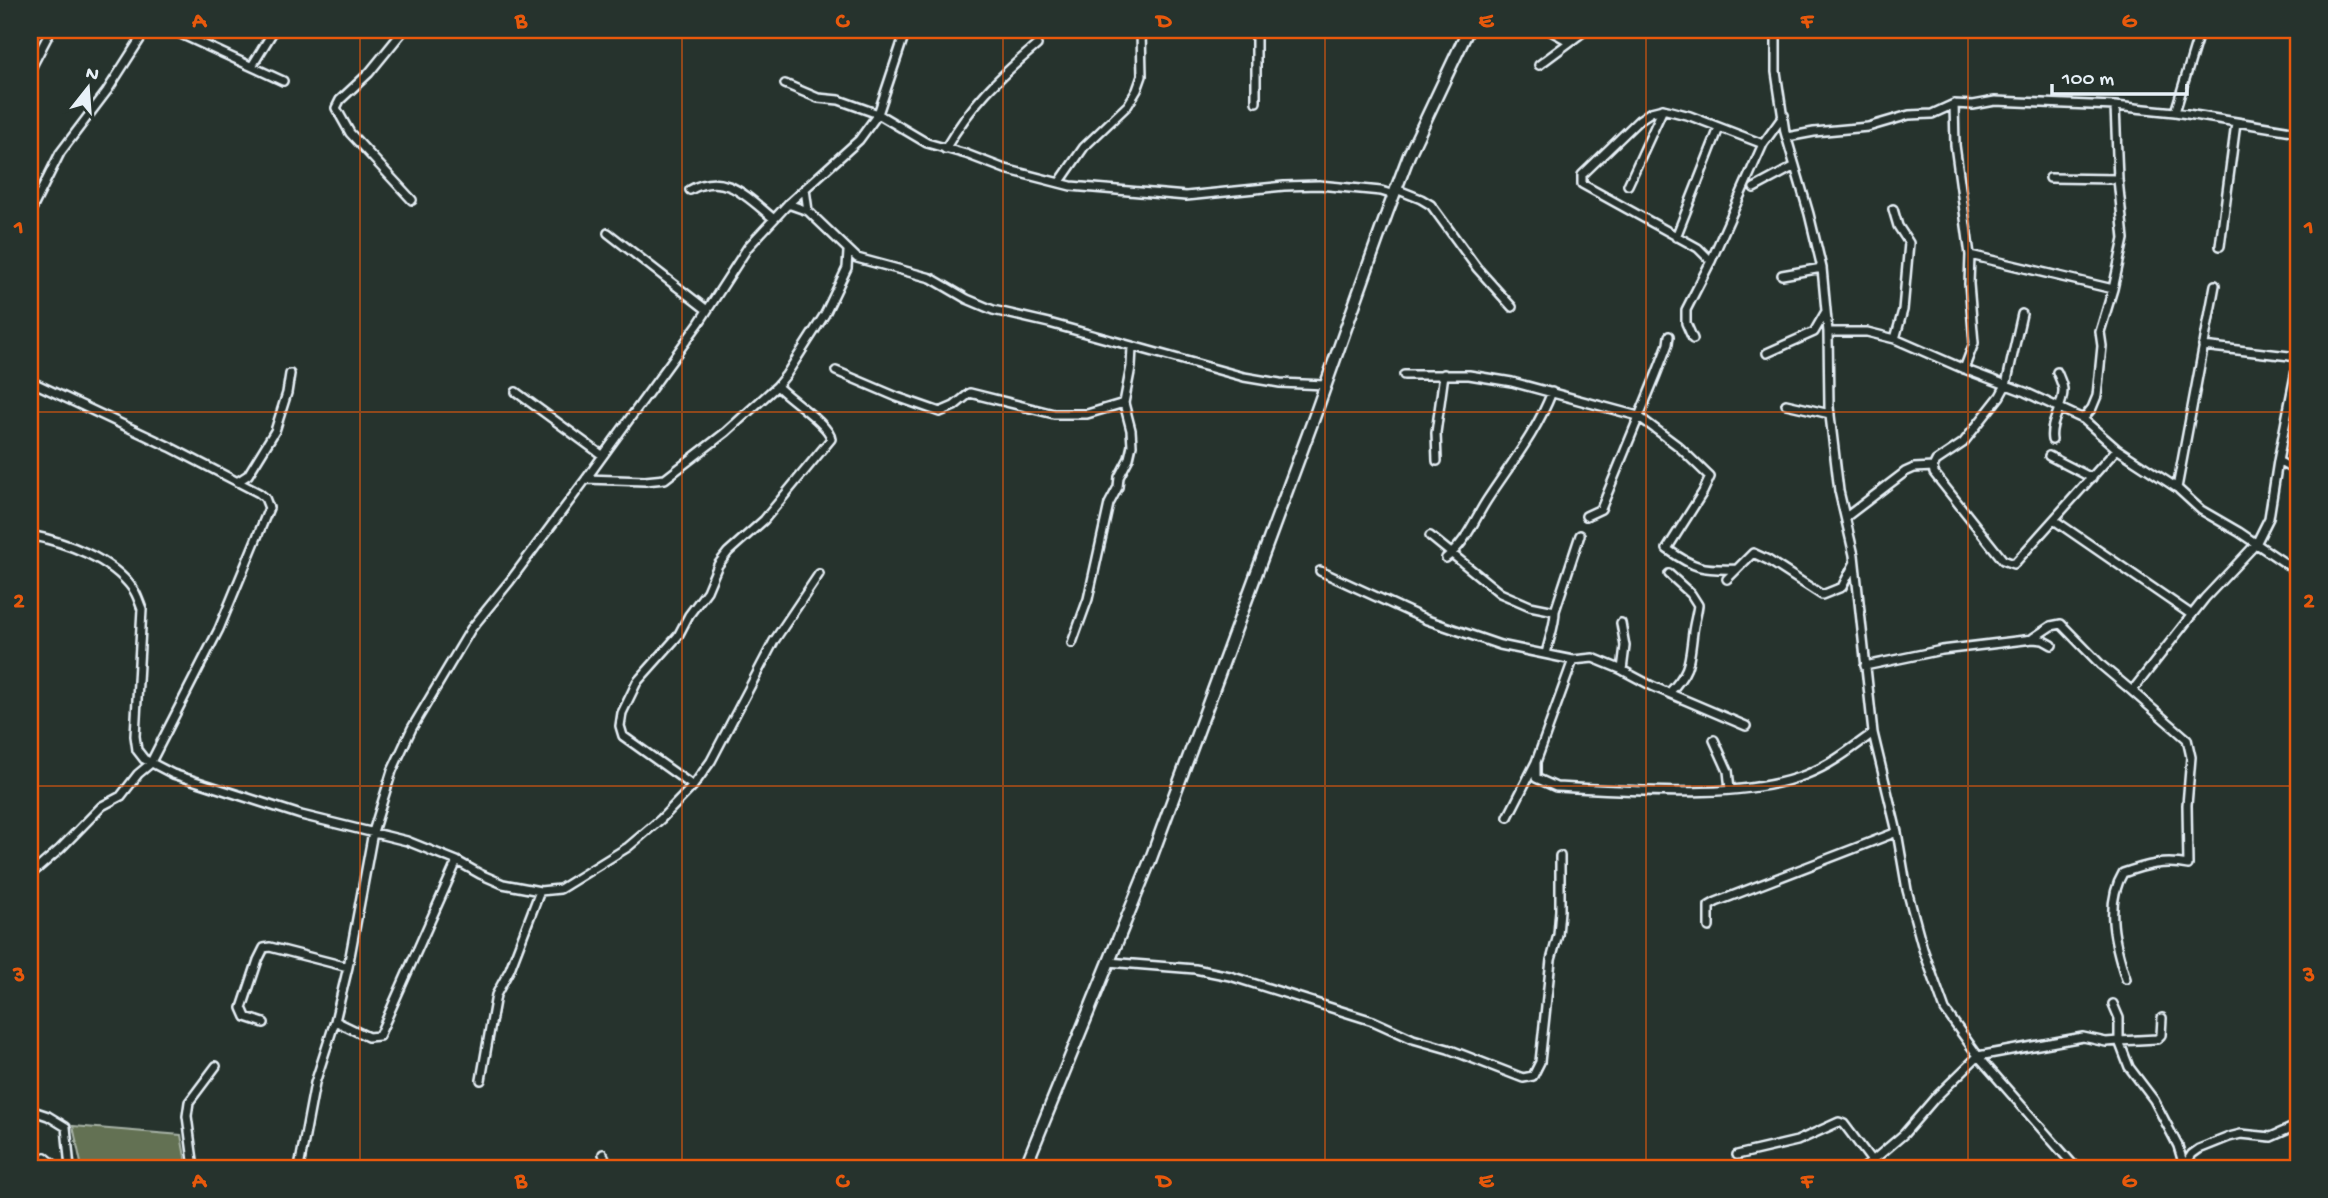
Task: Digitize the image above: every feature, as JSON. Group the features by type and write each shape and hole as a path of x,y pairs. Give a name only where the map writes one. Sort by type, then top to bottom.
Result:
{"street":[{"path":"30,70 51,30"},
{"path":"30,213 60,153 120,72 146,30"},
{"path":"172,30 283,81"},
{"path":"252,66 274,30"},
{"path":"404,30 369,73 340,100 336,108 351,133 412,200"},
{"path":"299,1168 315,1083 335,1021 348,967 373,832 392,771 412,728 471,629 586,479 707,310 748,247 788,204 859,140 878,114 906,30"},
{"path":"1059,183 1084,147 1128,105 1137,90 1142,76 1141,30"},
{"path":"1256,30 1256,102"},
{"path":"1025,1168 1150,861 1409,155 1468,30"},
{"path":"1549,30 1572,40"},
{"path":"1539,65 1586,30"},
{"path":"1776,30 1776,72 1785,132 1822,268 1828,332 1830,414 1839,491 1854,564 1873,733 1898,832 1907,890 1923,949 1945,1010 1978,1056 2076,1168"},
{"path":"2175,112 2200,30"},
{"path":"945,149 962,119 982,94 1037,45"},
{"path":"785,84 818,98 839,100 878,114 916,138 945,149 1071,186 1186,196 1319,185 1395,192 1421,199 1431,205 1477,268 1512,307"},
{"path":"1787,137 1868,127 1909,116 1931,114 1954,104 1995,102 2115,106 2175,112 2298,132"},
{"path":"1954,104 1955,145 1970,256 1973,343 1964,369"},
{"path":"2083,419 2097,396 2102,346 2100,332 2124,239 2115,106"},
{"path":"1711,261 1698,248 1580,181 1586,170 1639,120 1662,109 1677,111 1763,144"},
{"path":"1628,185 1662,109"},
{"path":"1693,339 1686,323 1686,310 1763,144 1784,115"},
{"path":"2220,246 2236,123"},
{"path":"1676,237 1720,128"},
{"path":"1754,188 1796,166"},
{"path":"2050,178 2118,180"},
{"path":"690,190 708,183 728,186 741,192 774,219"},
{"path":"805,188 808,211"},
{"path":"788,204 808,211 848,252 859,259 931,278 967,299 993,310 1244,377 1280,383 1325,385"},
{"path":"1893,209 1898,226 1909,243 1903,310 1895,339"},
{"path":"608,233 647,266 707,310"},
{"path":"586,479 665,479 726,432 777,386 815,331 847,268 848,252"},
{"path":"1970,256 2113,289"},
{"path":"847,268 859,259"},
{"path":"1782,275 1822,268"},
{"path":"2177,488 2215,285"},
{"path":"1767,353 1814,332 1825,313"},
{"path":"2022,314 2006,385 1996,403 1963,443 1936,461 1933,467 1937,477 2007,563 2014,564 2117,449"},
{"path":"1828,332 1867,332 1895,339 2083,419 2117,449 2177,488 2201,510 2298,572"},
{"path":"1586,516 1601,509 1668,344 1668,337"},
{"path":"2132,691 2192,615 2256,544 2269,518 2298,358 2203,346"},
{"path":"1072,643 1088,599 1109,504 1118,487 1119,477 1129,458 1132,445 1124,403 1132,347"},
{"path":"836,371 940,412 954,406 970,393 1054,414 1087,414 1124,403"},
{"path":"2052,440 2050,430 2060,409 2063,388 2057,372"},
{"path":"237,482 248,475 279,422 290,374"},
{"path":"1404,374 1469,375 1512,382 1638,416 1678,446 1710,477 1667,549 1680,559 1706,570 1737,569"},
{"path":"1437,461 1436,433 1444,374"},
{"path":"30,382 170,447 259,493 268,503 267,516 250,550 219,629 150,764 138,774 121,796 102,806 30,875"},
{"path":"693,786 623,736 620,726 622,713 637,682 678,636 689,615 707,591 718,565 728,552 764,520 831,439 831,433 824,425 791,401 777,386"},
{"path":"516,392 602,455"},
{"path":"1449,555 1467,536 1479,512 1540,421 1552,392"},
{"path":"1786,404 1830,414"},
{"path":"2049,456 2092,478"},
{"path":"2278,461 2298,472"},
{"path":"1846,517 1905,472 1914,468 1933,467"},
{"path":"248,475 248,487"},
{"path":"2054,520 2192,615"},
{"path":"30,535 58,543 106,564 121,575 134,590 142,609 135,736 138,750 150,764 173,774 301,815 407,841 457,861 503,884 540,891 560,889 628,846 661,819 693,786 711,761 774,641 819,574"},
{"path":"1430,536 1449,555 1500,593 1530,606 1555,611"},
{"path":"1546,654 1549,636 1555,623 1555,611 1580,536"},
{"path":"1727,579 1753,553 1822,595 1842,587 1854,564"},
{"path":"1320,571 1427,620 1500,645 1573,660 1593,658 1746,726"},
{"path":"1669,693 1682,680 1692,658 1693,628 1698,605 1691,594 1670,574"},
{"path":"1621,624 1625,646 1622,670"},
{"path":"2033,639 2051,626 2061,624 2101,665 2187,739 2191,757 2187,805 2188,865 2170,862 2152,864 2123,873 2114,891 2112,915 2126,979"},
{"path":"1865,666 1942,650 2033,639 2052,645"},
{"path":"1508,817 1536,762 1573,660"},
{"path":"1536,762 1536,778 1556,787 1692,792 1730,789 1769,785 1804,775 1833,762 1873,733"},
{"path":"1714,740 1728,771 1730,789"},
{"path":"1709,927 1709,906 1716,902 1898,832"},
{"path":"1108,962 1195,969 1230,976 1373,1021 1413,1039 1482,1061 1510,1074 1523,1078 1531,1077 1537,1072 1540,1062 1551,960 1558,935 1560,856"},
{"path":"30,861 40,867"},
{"path":"335,1021 368,1037 379,1036 457,861"},
{"path":"481,1080 496,995 510,969 540,891"},
{"path":"264,1023 246,1017 242,1008 257,960 264,948 270,947 348,967"},
{"path":"2113,1004 2119,1018 2119,1041 2129,1067 2154,1100 2178,1146 2183,1167"},
{"path":"1864,1168 1875,1165 1978,1056 2083,1037 2106,1042 2157,1039 2161,1035 2162,1018"},
{"path":"194,1168 187,1115 189,1101 216,1066"},
{"path":"30,1110 66,1126 70,1168"},
{"path":"1737,1155 1797,1141 1839,1122 1844,1124 1875,1165"},
{"path":"2183,1167 2199,1149 2229,1137 2241,1134 2271,1137 2298,1125"},
{"path":"603,1154 609,1168"},
{"path":"45,1157 58,1168"}],"green space":[{"path":"73,1126 181,1135 187,1168 82,1168"}]}
